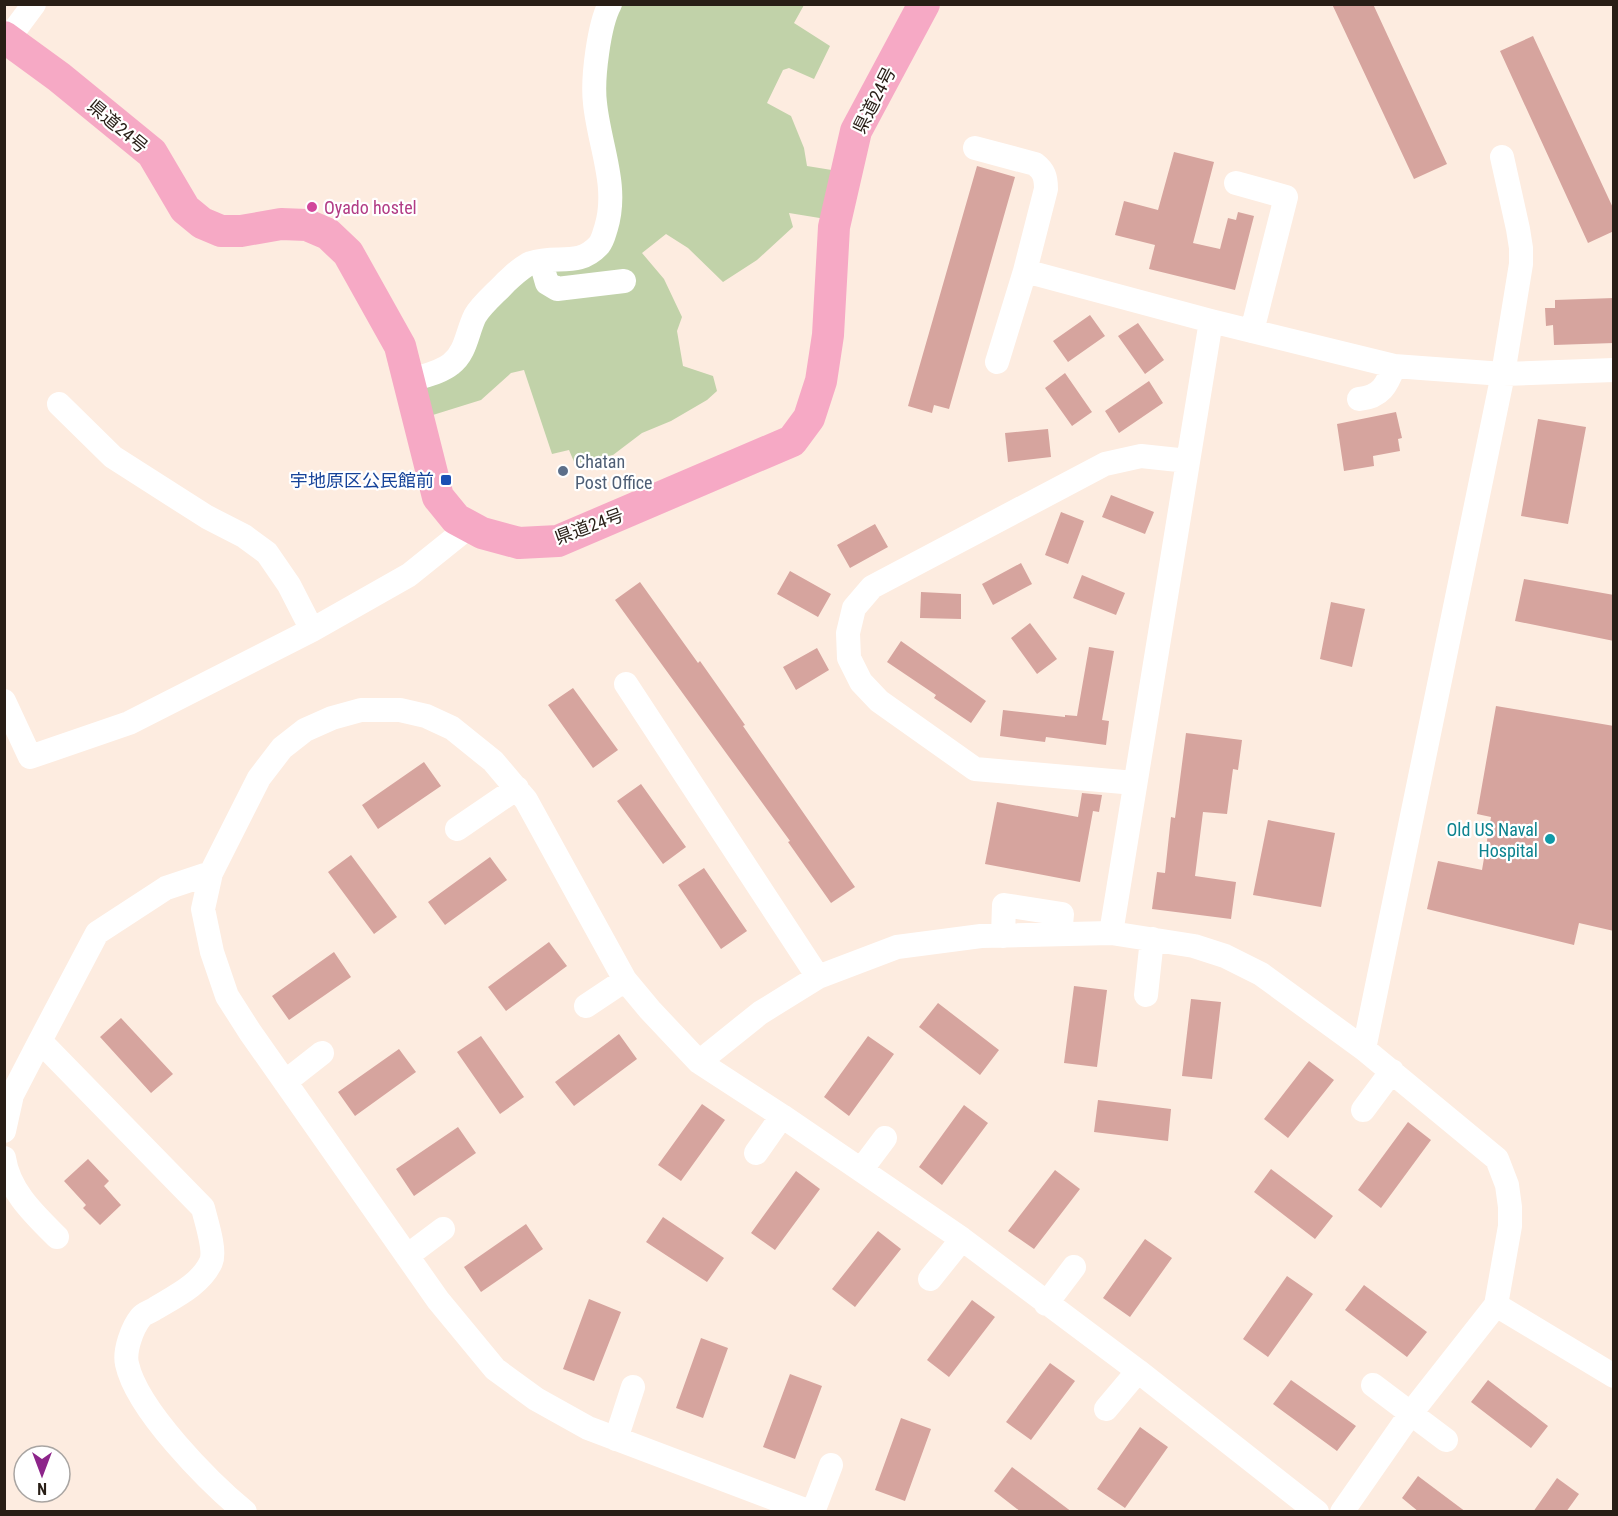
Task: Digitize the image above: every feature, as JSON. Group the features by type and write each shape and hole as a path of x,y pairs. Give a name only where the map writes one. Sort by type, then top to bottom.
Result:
{"main road":[{"name":"県道24号","path":"6,38 152,153 185,209 202,222 221,231 241,231 281,224 307,225 328,234 348,253 400,346 438,497 456,519 482,533 519,543 558,541 792,441 809,418 821,381 828,335 834,227 856,130 924,4"}],"street":[{"path":"6,38 34,4"},
{"path":"409,381 450,365 460,355 476,314 519,269 532,263 575,260 585,257 601,243 609,217 609,180 596,113 594,78 603,27 610,4"},
{"path":"975,148 1035,164 1046,177 1046,189 1025,271 997,362"},
{"path":"1364,1048 1503,374 1521,264 1518,229 1502,157"},
{"path":"1236,183 1286,197 1252,331"},
{"path":"541,262 547,283 557,289 624,281"},
{"path":"1025,271 1211,321 1394,366 1503,374 1614,370"},
{"path":"1111,933 1211,321"},
{"path":"1359,399 1380,393 1387,384 1394,366"},
{"path":"59,404 113,457 207,517 244,536 267,553 289,585 312,630"},
{"path":"1135,783 975,769 879,700 861,682 849,658 848,633 854,608 872,587 1105,464 1141,456 1188,461"},
{"path":"4,701 30,757 129,723 312,630 409,575 470,526"},
{"path":"626,684 818,977"},
{"path":"831,1465 812,1512 588,1428 536,1399 495,1369 438,1300 227,996 212,952 203,909 211,873 259,778 282,748 305,730 332,718 361,710 400,710 426,716 452,728 493,761 526,800 625,980 699,1062 962,1239 1138,1371 1317,1512"},
{"path":"457,829 517,788"},
{"path":"4,1131 12,1095 98,933 166,888 211,873"},
{"path":"699,1062 760,1013 818,977 897,946 981,936 1111,933 1194,946 1225,956 1261,974 1364,1048 1497,1159 1507,1185 1510,1226 1496,1305 1411,1413 1342,1512"},
{"path":"1146,995 1152,939"},
{"path":"586,1006 625,980"},
{"path":"40,1041 203,1208 210,1235 212,1260 198,1281 141,1317 129,1340 126,1362 136,1390 163,1428 218,1490 245,1512"},
{"path":"285,1082 322,1053"},
{"path":"1363,1110 1392,1071"},
{"path":"756,1153 782,1116"},
{"path":"861,1170 885,1138"},
{"path":"4,1158 7,1174 26,1205 57,1237"},
{"path":"407,1256 443,1228"},
{"path":"930,1278 962,1239"},
{"path":"1046,1304 1074,1267"},
{"path":"1496,1305 1614,1376"},
{"path":"1106,1409 1138,1371"},
{"path":"1373,1385 1446,1440"},
{"path":"615,1439 633,1387"}],"green space":[{"path":"622,5 804,5 794,23 830,46 814,79 789,68 783,70 767,103 791,116 804,148 807,166 844,172 832,220 789,213 793,227 757,260 723,282 688,248 666,234 642,253 664,279 682,317 677,331 683,366 713,376 717,391 707,400 671,421 642,433 613,455 575,464 569,450 552,454 524,370 511,373 481,400 420,419 410,380 446,368 513,276 604,239 596,101 614,14"}],"building":[{"path":"1332,4 1373,4 1447,164 1414,179"},
{"path":"1533,36 1614,210 1614,231 1588,243 1500,51"},
{"path":"1174,152 1214,162 1193,243 1220,249 1228,218 1236,220 1238,212 1254,216 1235,290 1149,269 1155,245 1115,235 1124,201 1158,210"},
{"path":"977,166 1015,177 949,409 934,405 932,413 908,406"},
{"path":"1614,298 1614,343 1554,345 1553,325 1546,326 1545,308 1555,308 1555,300"},
{"path":"1090,315 1105,336 1068,362 1053,341"},
{"path":"1138,323 1164,360 1145,374 1118,336"},
{"path":"1065,373 1092,412 1072,426 1045,388"},
{"path":"1149,381 1163,403 1119,433 1105,411"},
{"path":"1396,412 1402,438 1398,439 1400,451 1373,456 1374,466 1344,471 1337,424"},
{"path":"1538,419 1586,427 1568,524 1521,516"},
{"path":"1048,429 1051,457 1008,462 1005,433"},
{"path":"1111,495 1154,512 1145,534 1102,517"},
{"path":"1061,512 1084,521 1068,564 1045,555"},
{"path":"875,524 888,547 850,568 837,545"},
{"path":"1021,563 1032,584 993,605 982,584"},
{"path":"790,571 831,594 818,617 777,594"},
{"path":"1082,575 1125,593 1116,615 1073,598"},
{"path":"1524,579 1614,595 1614,641 1515,621"},
{"path":"640,582 698,663 700,661 855,887 831,903 788,842 790,841 615,600"},
{"path":"921,592 961,594 961,619 920,618"},
{"path":"1331,602 1365,609 1352,667 1320,659"},
{"path":"1030,623 1057,659 1037,674 1011,638"},
{"path":"901,641 986,701 971,723 934,698 936,695 887,662"},
{"path":"1089,647 1114,651 1102,720 1109,721 1106,745 1046,737 1045,742 1000,736 1003,710 1065,717 1065,715 1077,716"},
{"path":"817,648 829,670 796,690 783,667"},
{"path":"573,688 618,750 593,768 548,705"},
{"name":"Old US Naval Hospital","path":"1496,706 1614,726 1614,931 1579,923 1574,945 1427,909 1438,861 1482,870 1491,817 1477,814"},
{"path":"1186,733 1242,740 1238,770 1233,769 1227,814 1203,812 1195,876 1236,882 1231,919 1152,909 1157,872 1165,873 1171,817 1175,818"},
{"path":"424,762 441,786 378,829 362,805"},
{"path":"641,784 686,847 663,864 617,801"},
{"path":"1082,793 1102,795 1099,812 1093,811 1080,882 985,864 997,802 1078,817"},
{"path":"1268,820 1335,833 1321,907 1253,895"},
{"path":"351,855 397,917 374,934 328,872"},
{"path":"490,857 507,880 445,925 428,902"},
{"path":"704,868 747,931 721,949 678,885"},
{"path":"549,942 567,966 506,1011 488,987"},
{"path":"334,952 351,977 289,1020 272,996"},
{"path":"1074,986 1107,990 1097,1067 1064,1063"},
{"path":"1191,999 1221,1002 1212,1079 1182,1076"},
{"path":"938,1003 999,1050 980,1075 919,1027"},
{"path":"121,1018 173,1074 151,1093 100,1037"},
{"path":"619,1034 637,1059 574,1106 555,1082"},
{"path":"481,1036 524,1097 500,1114 457,1052"},
{"path":"868,1036 894,1054 849,1116 824,1097"},
{"path":"399,1049 416,1072 355,1116 338,1092"},
{"path":"1309,1061 1334,1080 1288,1138 1264,1119"},
{"path":"1098,1100 1171,1109 1168,1141 1094,1132"},
{"path":"702,1104 725,1120 681,1181 658,1165"},
{"path":"964,1105 988,1123 942,1185 919,1167"},
{"path":"1408,1122 1431,1140 1381,1208 1358,1190"},
{"path":"458,1127 476,1153 414,1196 396,1169"},
{"path":"88,1159 109,1181 104,1186 121,1205 100,1225 83,1208 86,1205 64,1181"},
{"path":"1271,1169 1333,1216 1315,1239 1254,1192"},
{"path":"1055,1170 1080,1189 1034,1249 1008,1231"},
{"path":"796,1171 820,1189 775,1250 751,1233"},
{"path":"663,1217 724,1258 707,1282 646,1242"},
{"path":"526,1224 543,1249 481,1292 464,1267"},
{"path":"878,1231 901,1249 855,1307 832,1289"},
{"path":"1145,1239 1172,1258 1130,1317 1103,1298"},
{"path":"1287,1276 1313,1294 1268,1357 1243,1339"},
{"path":"1364,1285 1427,1332 1407,1357 1345,1310"},
{"path":"589,1299 621,1312 594,1381 563,1369"},
{"path":"972,1300 995,1317 949,1377 927,1360"},
{"path":"701,1338 728,1348 703,1418 676,1408"},
{"path":"1050,1363 1075,1381 1031,1440 1006,1422"},
{"path":"790,1374 822,1386 795,1459 763,1447"},
{"path":"1291,1380 1356,1426 1337,1451 1273,1404"},
{"path":"1488,1380 1548,1426 1531,1448 1471,1402"},
{"path":"901,1418 931,1429 905,1501 875,1490"},
{"path":"1140,1427 1168,1447 1125,1508 1097,1489"},
{"path":"1012,1467 1072,1512 1021,1512 994,1491"},
{"path":"1418,1476 1466,1512 1419,1512 1402,1498"},
{"path":"1557,1478 1579,1494 1566,1512 1533,1512"}],"place":[{"name":"Oyado hostel","path":"312,207"},
{"name":"Chatan Post Office","path":"563,471"},
{"name":"宇地原区公民館前","path":"446,480"},
{"name":"Old US Naval Hospital","path":"1550,839"}]}
